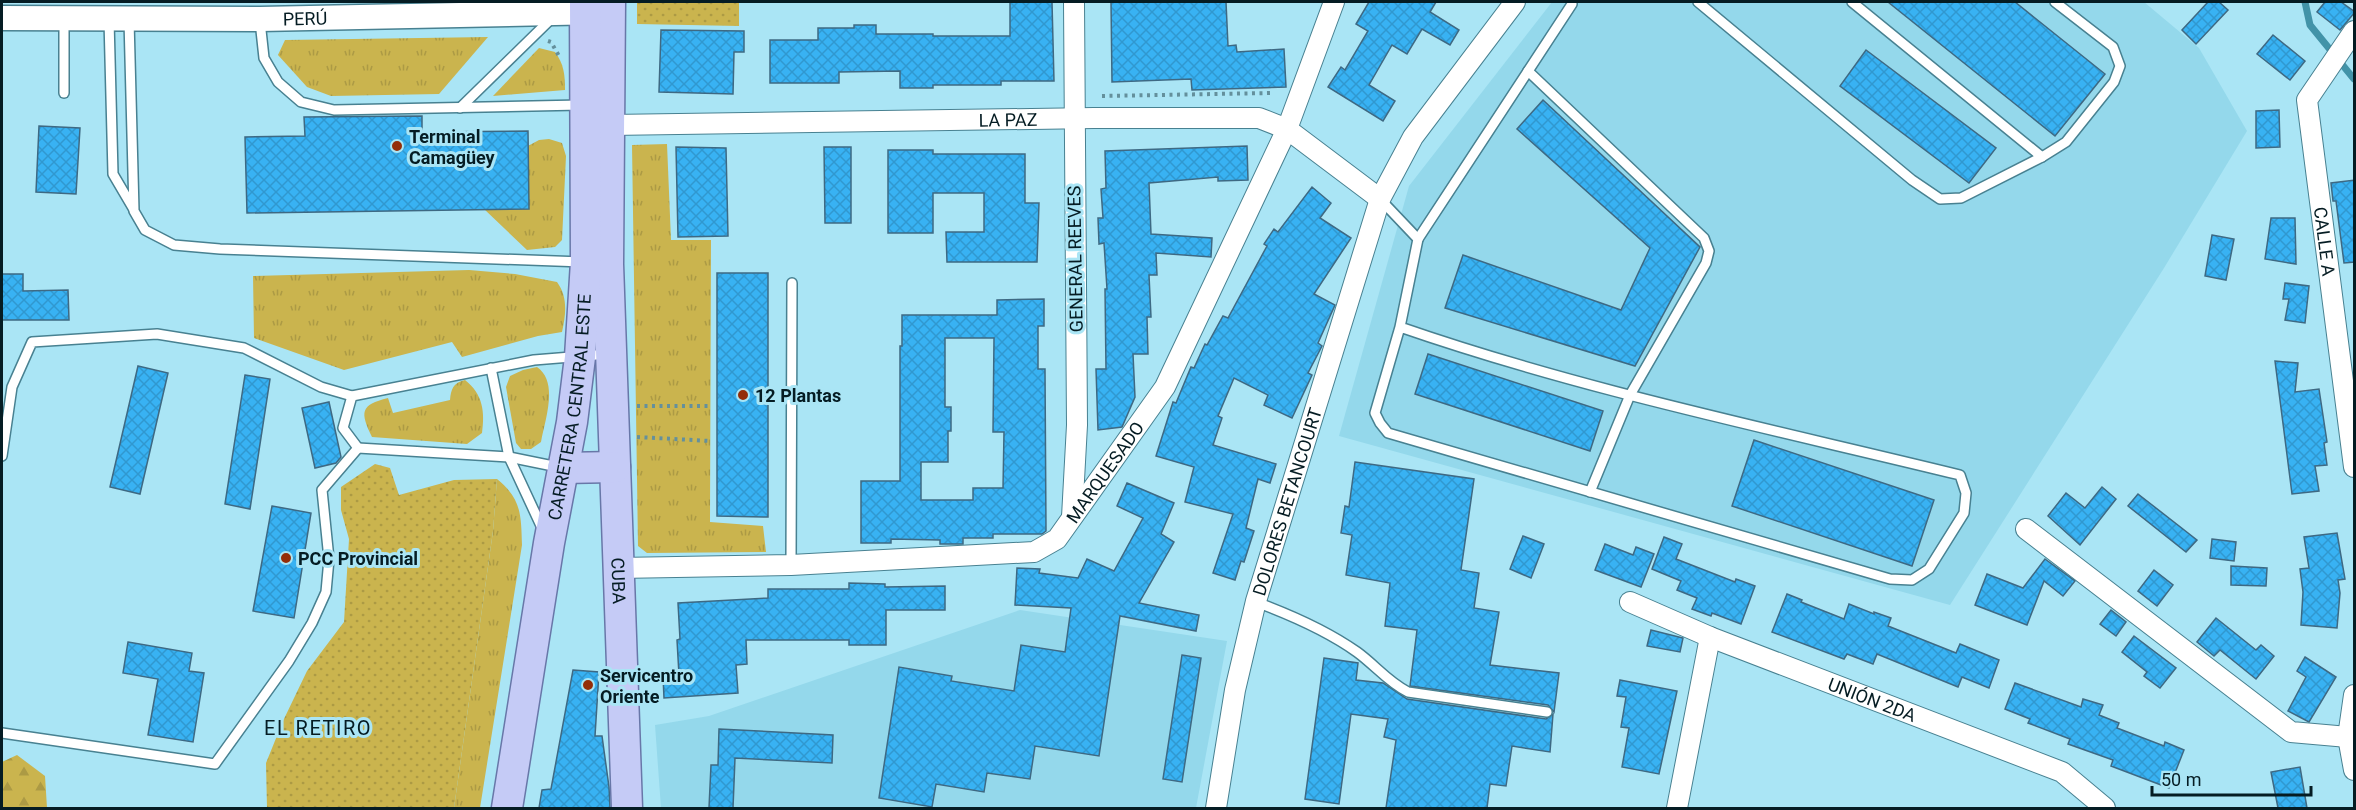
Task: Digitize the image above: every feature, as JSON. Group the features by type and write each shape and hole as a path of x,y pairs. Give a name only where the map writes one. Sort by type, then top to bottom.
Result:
{"main road":[{"name":"CARRETERA CENTRAL ESTE","path":"589,8 586,105 597,263 610,354"},
{"name":"CARRETERA CENTRAL ESTE","path":"507,808 597,263 610,125 589,8"},
{"name":"CUBA","path":"610,354 629,422 615,467 627,808"},
{"path":"572,422 629,422"},
{"path":"563,468 615,467"}],"street":[{"name":"GENERAL REEVES","path":"1072,517 1077,424 1074,2"},
{"name":"MARQUESADO","path":"618,568 791,565 1034,552 1057,539 1165,387 1287,129 1334,2"},
{"name":"DOLORES BETANCOURT","path":"1216,808 1235,690 1256,601 1380,199 1413,137 1515,2"},
{"name":"PERÚ","path":"2,18 64,17 116,12 260,18 589,8"},
{"name":"CALLE A","path":"2350,38 2307,100 2355,467"},
{"name":"LA PAZ","path":"610,125 1259,118 1287,129 1380,199"},
{"path":"2026,529 2291,732 2348,737"},
{"name":"UNIÓN 2DA","path":"1630,602 1710,637 2062,771 2105,808"},
{"path":"1677,808 1710,637"},
{"path":"2355,695 2348,737 2355,771"}],"lane":[{"path":"1698,2 1912,180 1940,199 1961,198 2042,157 2066,142 2114,82 2120,66 2113,47 2055,2"},
{"path":"1852,2 2042,157"},
{"path":"1400,327 1453,345 1630,395 1960,475 1966,493 1964,513 1929,569 1912,580 1890,579 1388,433 1375,413 1400,327 1418,239 1572,4"},
{"path":"460,108 532,37 589,8"},
{"path":"116,12 114,174 145,230 174,246 597,263"},
{"path":"116,12 134,211"},
{"path":"64,17 64,93"},
{"path":"260,18 264,58 278,82 301,102 334,110 586,105"},
{"path":"1528,71 1704,238 1709,251 1706,263 1630,395 1590,492"},
{"path":"1380,199 1418,239"},
{"path":"791,565 792,283"},
{"path":"2,456 12,387 32,342 157,334 244,348 321,387 352,396 534,360 610,354"},
{"path":"491,368 509,457 549,543"},
{"path":"352,396 343,428 358,448 509,457 563,468"},
{"path":"2,733 215,764 289,661 312,623 326,592 329,560 322,490 358,448"},
{"path":"1256,601 1297,618 1337,639 1358,653 1394,685 1408,692 1547,712"}],"path":[{"path":"532,37 551,42 562,62"},
{"path":"629,422 712,406"},
{"path":"629,422 711,441"}],"shaded area":[{"path":"1552,2 2144,2 2199,48 2247,131 2164,268 1950,605 1339,436 1409,186"},
{"path":"1020,610 1227,641 1196,808 661,808 655,725 709,716"}],"green space":[{"path":"637,2 739,2 739,26 637,24"},
{"path":"488,37 439,94 331,96 307,87 278,55 285,40"},
{"path":"539,48 555,52 558,56 565,79 565,90 493,96"},
{"path":"549,139 562,143 566,156 562,240 555,247 527,250 484,209 529,209 528,146 539,140"},
{"path":"667,144 671,240 711,240 710,522 763,526 766,552 647,553 638,546 632,145"},
{"path":"469,270 515,274 557,282 563,294 565,306 562,332 538,336 462,357 452,342 344,370 254,338 253,276"},
{"path":"537,367 544,374 547,382 549,402 547,413 541,442 531,449 521,449 516,443 506,387 510,376"},
{"path":"465,380 479,397 483,418 482,433 467,444 372,437 364,416 367,407 388,398 393,413 450,400 453,387"},
{"path":"375,464 390,468 399,495 454,480 497,479 493,531 454,808 267,808 266,763 283,721 307,671 344,622 349,539 341,510 341,487"},
{"path":"497,479 516,501 520,517 522,545 480,808 454,808 493,531"},
{"path":"17,755 45,776 47,808 2,808 2,762"}],"building":[{"path":"1010,2 1052,2 1054,81 1001,81 1001,85 933,85 933,88 900,88 900,71 839,72 839,83 770,83 770,40 818,40 818,28 854,28 854,25 876,25 876,34 1010,36"},
{"path":"1111,2 1226,2 1228,46 1236,45 1237,52 1284,49 1286,87 1192,90 1191,79 1112,82"},
{"path":"1369,2 1436,2 1430,12 1459,30 1450,45 1422,29 1407,54 1392,45 1369,85 1395,101 1383,121 1328,87 1341,67 1345,70 1368,31 1356,24"},
{"path":"1888,2 2015,2 2105,74 2055,136"},
{"path":"2208,2 2219,2 2228,10 2196,44 2182,30"},
{"path":"2325,2 2341,2 2355,12 2340,30 2317,12"},
{"path":"661,30 744,31 744,52 734,52 733,94 659,92"},
{"path":"2273,35 2305,61 2290,80 2257,54"},
{"path":"1866,50 1996,148 1969,183 1840,86"},
{"path":"1543,100 1700,247 1635,366 1445,308 1463,255 1621,310 1650,248 1517,129"},
{"path":"2279,110 2280,147 2256,148 2256,111"},
{"path":"422,116 422,132 528,131 529,209 247,213 245,137 305,136 304,117"},
{"path":"39,126 80,128 76,194 36,192"},
{"path":"1247,146 1248,180 1218,181 1218,177 1149,183 1151,234 1212,238 1211,257 1156,253 1157,275 1149,275 1151,317 1147,317 1148,354 1133,354 1135,397 1122,427 1098,430 1096,369 1106,369 1105,289 1107,289 1104,243 1099,244 1098,218 1103,218 1101,189 1106,188 1105,151"},
{"path":"676,147 726,148 728,236 678,237"},
{"path":"824,147 851,147 851,223 825,223"},
{"path":"888,150 933,150 933,154 1025,154 1025,203 1039,203 1037,262 947,262 946,232 984,232 984,193 933,193 933,233 888,233"},
{"path":"2355,180 2355,262 2344,263 2336,201 2333,201 2331,183"},
{"path":"1312,187 1331,203 1320,218 1351,238 1314,294 1335,305 1318,343 1322,346 1308,373 1312,375 1292,418 1264,405 1268,395 1234,378 1218,416 1222,418 1213,445 1276,464 1270,483 1258,479 1246,528 1254,531 1244,562 1241,561 1235,580 1213,573 1233,514 1185,502 1194,467 1156,456 1173,402 1176,403 1191,367 1194,368 1205,344 1207,345 1223,316 1228,318 1267,246 1264,244 1274,229 1278,232"},
{"path":"2271,218 2295,218 2296,264 2265,259"},
{"path":"2212,235 2234,239 2226,280 2205,276"},
{"name":"12 Plantas","path":"717,273 768,273 768,517 717,516"},
{"path":"2,274 23,274 23,291 68,290 69,320 2,320"},
{"path":"2285,283 2309,286 2305,323 2285,320 2289,299 2283,299"},
{"path":"1044,299 1044,326 1038,326 1038,369 1045,369 1046,531 1042,534 993,534 993,538 963,538 963,544 940,544 940,540 891,539 891,543 861,543 861,481 900,481 902,315 997,315 997,300","holes":["945,338 994,338 993,432 1004,432 1003,488 973,488 973,500 921,500 921,462 948,462 951,407 945,407"]},
{"path":"1428,354 1603,411 1590,451 1415,394"},
{"path":"2275,361 2298,363 2295,392 2319,389 2327,442 2324,443 2327,465 2315,466 2319,491 2292,494"},
{"path":"138,366 168,373 140,494 110,487"},
{"path":"245,375 270,379 250,509 225,504"},
{"path":"329,402 341,457 336,463 315,468 302,408"},
{"path":"1754,440 1934,500 1912,566 1732,506"},
{"path":"1355,462 1474,479 1461,570 1479,573 1474,608 1499,612 1490,665 1559,673 1554,712 1548,705 1410,686 1417,630 1385,626 1390,583 1346,575 1352,535 1341,533 1345,506 1349,507"},
{"path":"1127,483 1174,503 1161,534 1174,542 1139,603 1199,615 1196,631 1120,616 1099,756 1035,746 1030,779 987,773 984,792 936,784 932,807 879,798 899,667 952,676 951,681 1014,691 1021,645 1065,652 1071,608 1015,605 1017,568 1040,569 1039,573 1078,578 1087,559 1114,571 1143,518 1117,506"},
{"path":"2102,487 2116,499 2080,545 2048,516 2066,493 2085,508"},
{"path":"2138,494 2197,540 2186,552 2128,506"},
{"path":"272,506 311,513 294,618 253,611"},
{"path":"2337,533 2345,579 2338,580 2340,593 2337,628 2301,625 2303,592 2300,569 2309,568 2304,537"},
{"path":"1523,536 1544,544 1531,578 1510,569"},
{"path":"1664,537 1682,544 1676,559 1735,582 1736,579 1755,586 1741,624 1712,613 1711,616 1692,609 1697,598 1677,590 1681,581 1652,569"},
{"path":"2212,539 2236,542 2234,561 2210,558"},
{"path":"1605,544 1633,555 1636,547 1654,554 1641,587 1595,570"},
{"path":"2045,559 2075,581 2063,596 2044,581 2027,625 1975,605 1987,574 2023,588"},
{"path":"2231,566 2267,568 2266,586 2231,585"},
{"path":"2154,570 2173,585 2157,606 2138,591"},
{"path":"849,583 885,584 885,587 945,586 945,610 886,610 886,645 849,645 849,640 746,640 747,664 736,665 738,693 664,698 663,676 679,675 678,603 768,598 768,589 849,589"},
{"path":"1787,594 1844,619 1849,604 1891,618 1888,626 1956,653 1960,644 1999,660 1989,688 1962,677 1958,687 1877,654 1873,664 1847,654 1844,659 1772,632"},
{"path":"2111,610 2126,622 2116,636 2100,624"},
{"path":"2216,618 2256,650 2261,645 2274,656 2256,679 2220,650 2214,656 2197,642"},
{"path":"1651,630 1683,638 1680,652 1647,646"},
{"path":"2134,636 2176,668 2160,688 2144,676 2147,672 2122,652"},
{"path":"128,642 192,653 189,671 204,673 193,742 148,735 158,679 123,673"},
{"path":"1182,655 1201,658 1182,782 1163,779"},
{"path":"2305,657 2336,677 2309,722 2288,711 2306,677 2297,671"},
{"path":"1324,658 1358,663 1356,680 1383,683 1407,699 1546,719 1553,714 1550,752 1512,746 1506,786 1490,784 1487,808 1386,808 1396,740 1384,737 1388,719 1351,714 1339,804 1305,799"},
{"path":"573,670 599,672 595,736 602,736 610,808 539,808 542,790 551,789"},
{"path":"1620,680 1677,691 1659,774 1622,767 1629,728 1621,727 1626,697 1617,696"},
{"path":"2015,683 2081,707 2083,699 2103,705 2099,715 2119,723 2117,728 2164,746 2165,742 2184,750 2169,788 2111,766 2113,760 2068,744 2070,739 2028,723 2030,719 2005,709"},
{"path":"719,729 833,735 832,763 735,758 733,808 709,808 711,765 718,765"},
{"path":"2300,767 2307,808 2278,808 2271,772"}],"waterway":[{"path":"2305,2 2310,25 2354,79"}],"place":[{"name":"Terminal Camagüey","path":"397,146"},
{"name":"12 Plantas","path":"743,395"},
{"name":"PCC Provincial","path":"286,558"},
{"name":"Servicentro Oriente","path":"588,685"}],"district":[{"name":"EL RETIRO","path":"318,728"}]}
